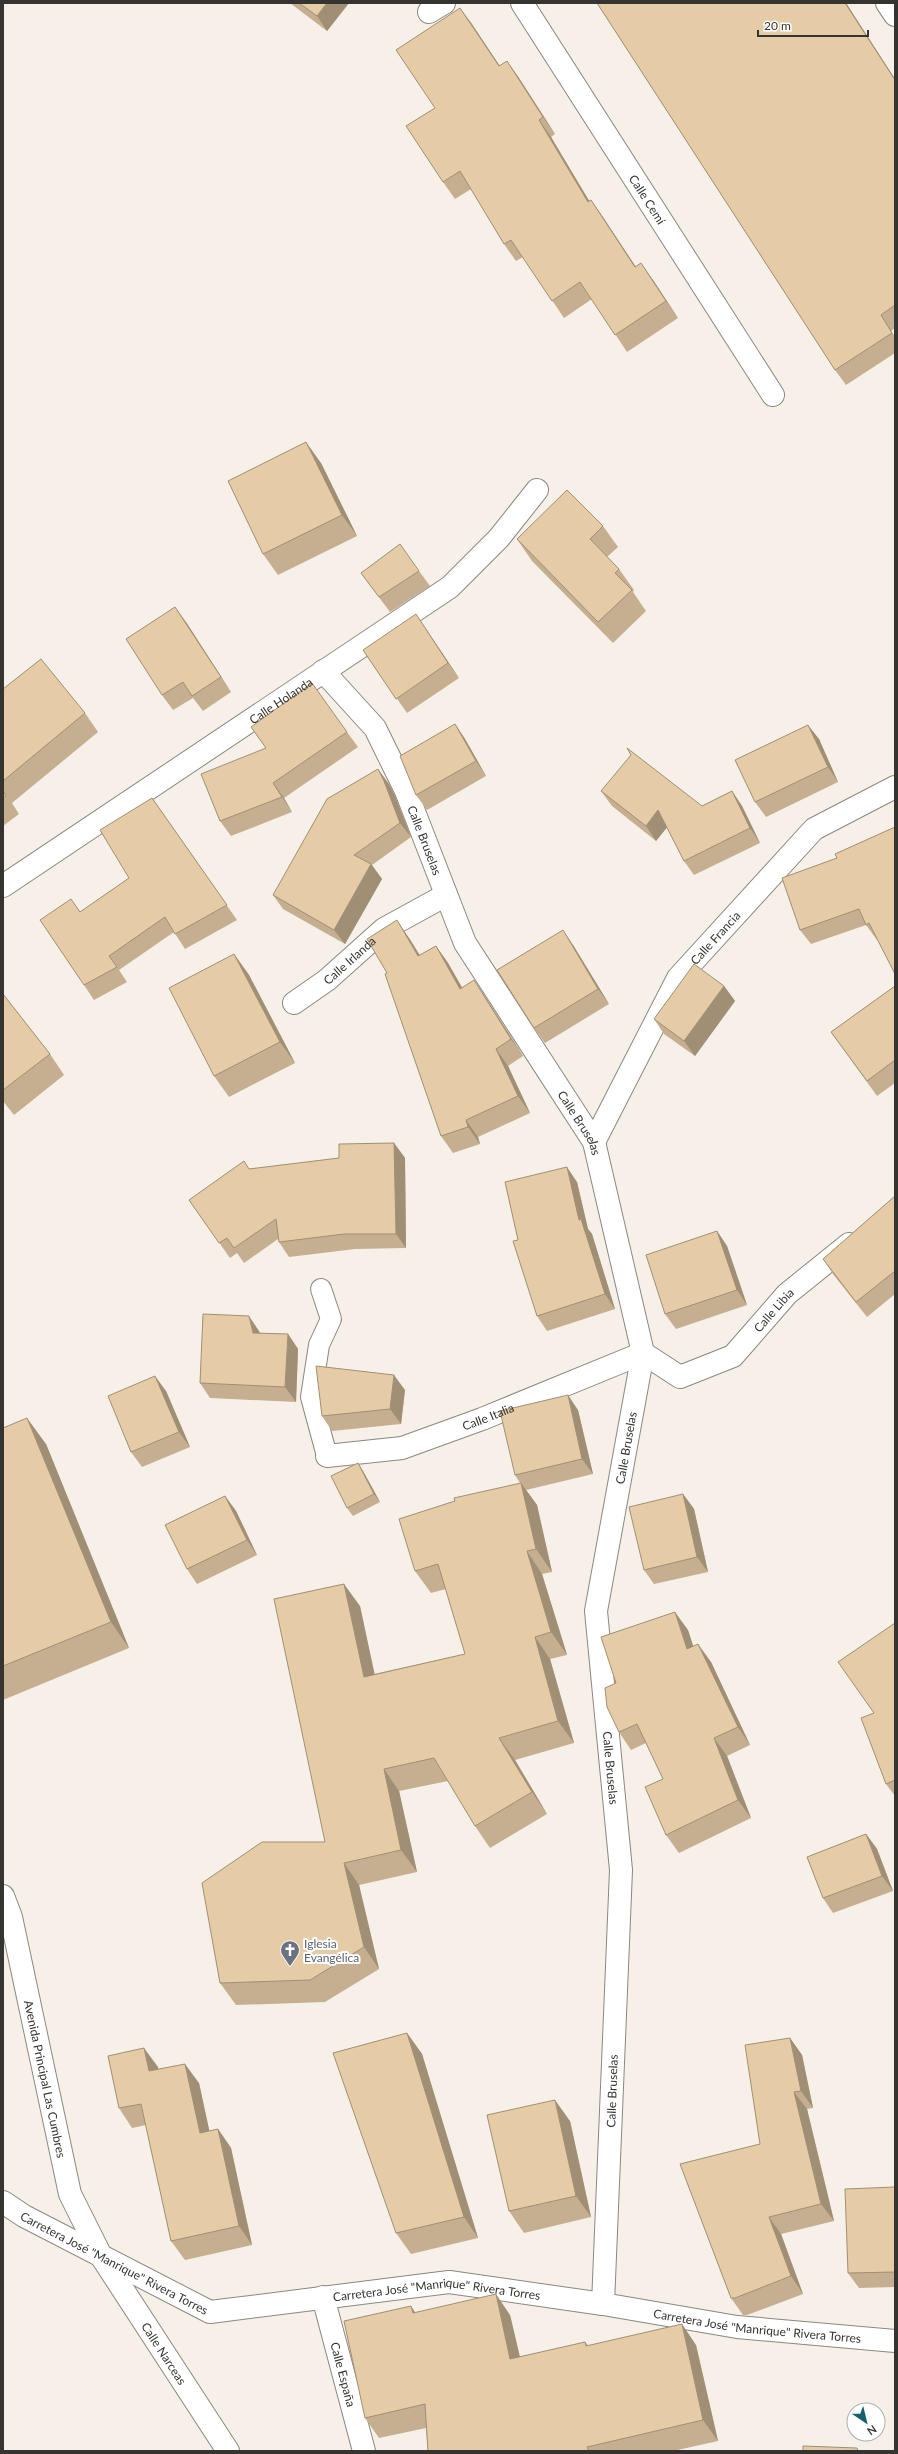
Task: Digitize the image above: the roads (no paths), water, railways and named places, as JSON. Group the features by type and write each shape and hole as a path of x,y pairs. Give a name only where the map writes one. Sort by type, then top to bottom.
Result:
{"street":[{"name":"Calle Cemí","path":"522,3 774,395"},
{"path":"887,3 895,15"},
{"name":"Calle Holanda","path":"3,886 450,586 499,538 537,490"},
{"name":"Calle Bruselas","path":"323,671 375,728 406,791 465,943 594,1142 643,1353 596,1611 621,1870 603,2304"},
{"name":"Calle Francia","path":"594,1142 678,978 814,829 895,787"},
{"name":"Calle Irlanda","path":"294,1003 327,980 384,929 446,895"},
{"name":"Calle Libia","path":"643,1353 680,1377 733,1356 787,1294 826,1264 865,1230"},
{"name":"Calle Italia","path":"327,1456 402,1448 482,1419 643,1353"},
{"name":"Avenida Principal Las Cumbres","path":"3,1896 11,1917 70,2194 101,2256"},
{"name":"Carretera José \"Manrique\" Rivera Torres","path":"3,2202 24,2216 210,2312 449,2282 603,2304 737,2327 895,2341"},
{"name":"Calle Narceas","path":"101,2256 228,2451"},
{"name":"Calle España","path":"323,2297 364,2451"}],"lane":[{"path":"321,1289 331,1319 319,1345 311,1397 327,1456"}],"place":[{"name":"Iglesia Evangélica","path":"290,1967"}]}
